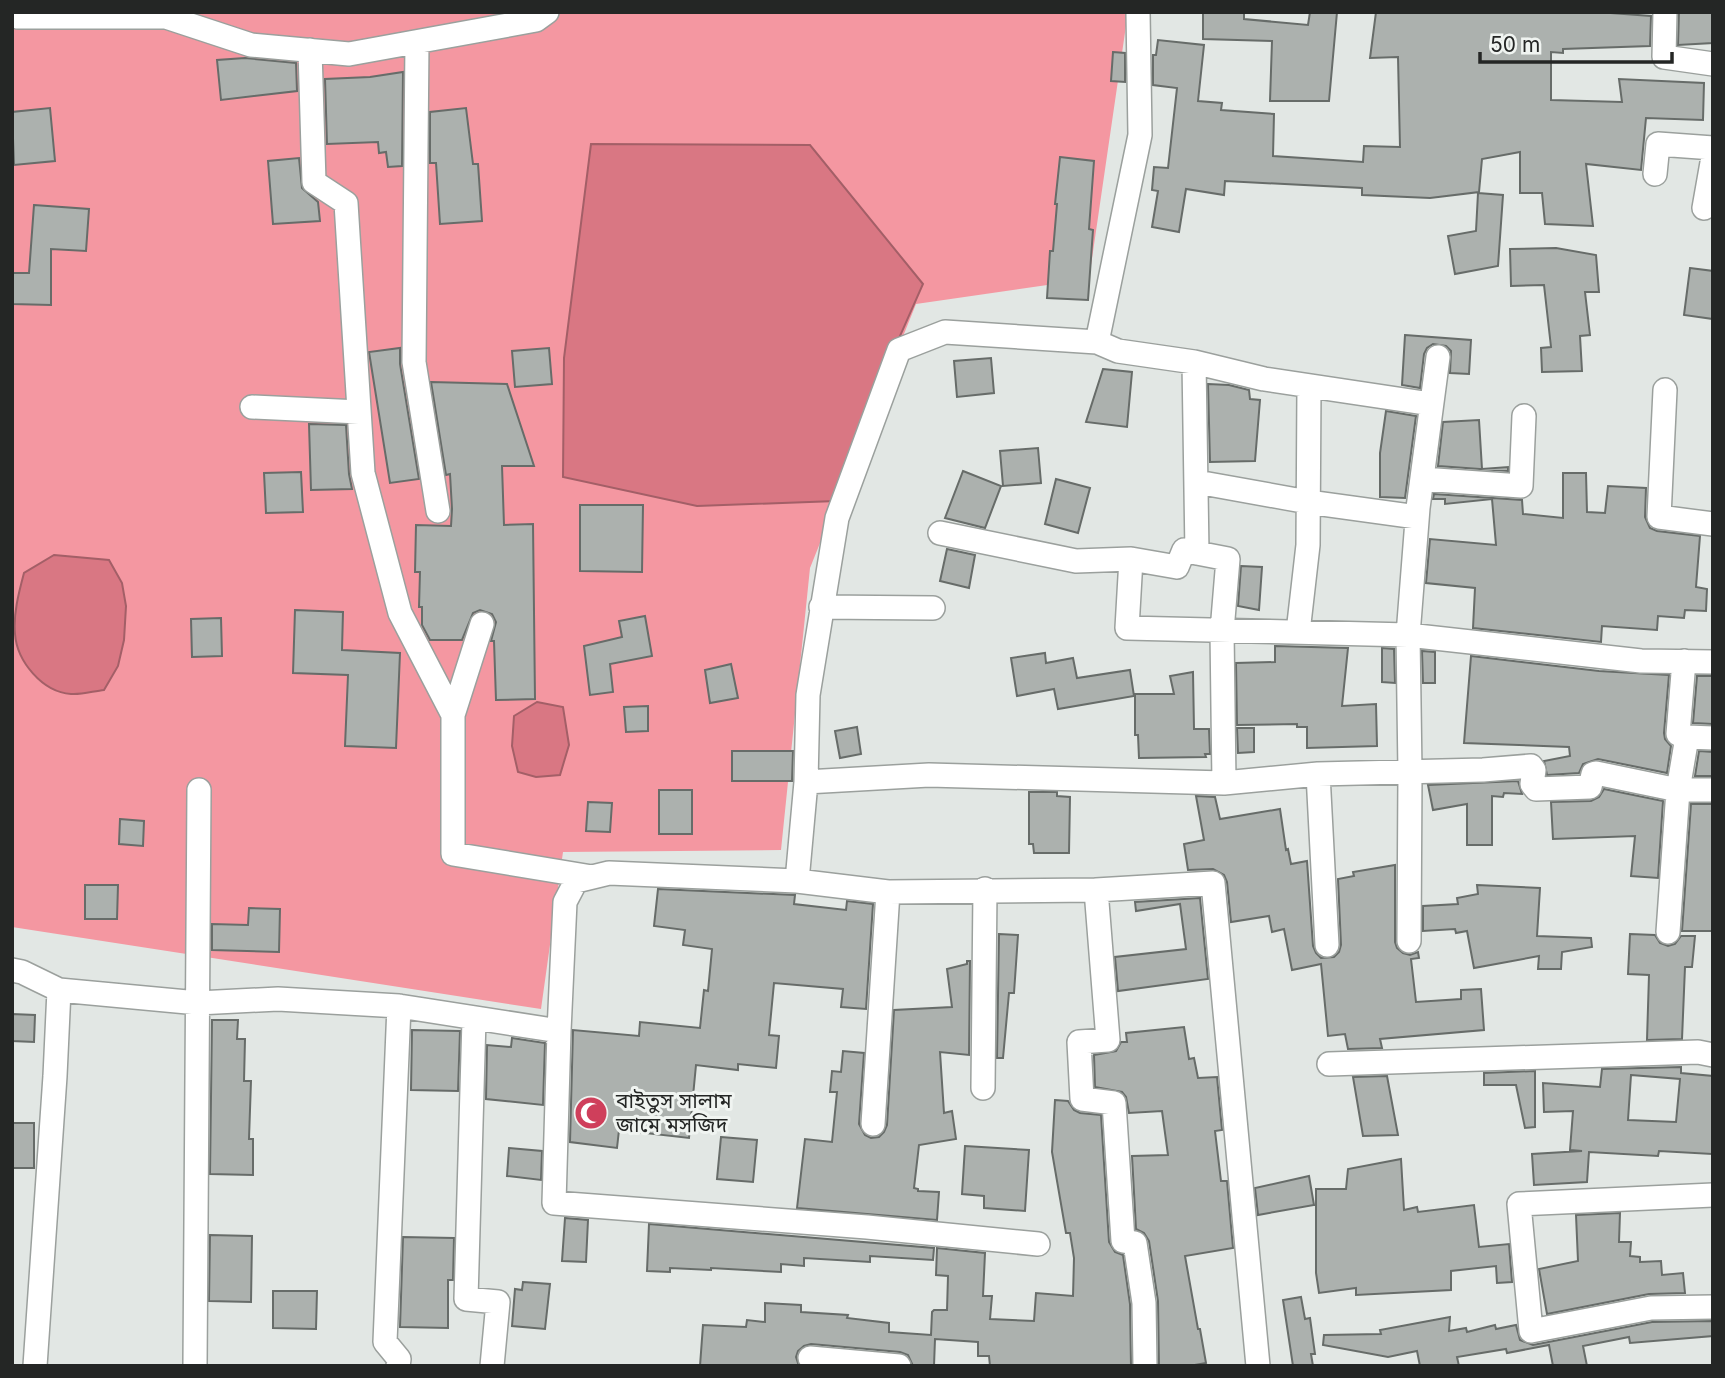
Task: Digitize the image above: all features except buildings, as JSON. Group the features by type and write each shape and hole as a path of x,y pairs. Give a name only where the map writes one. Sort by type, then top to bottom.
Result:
{"street":[{"path":"14,19 166,17 251,45 349,54 536,20 547,12"},
{"path":"1097,342 1140,135 1138,12"},
{"path":"1665,12 1664,57 1713,64"},
{"path":"418,42 414,362 438,511"},
{"path":"310,50 314,182 346,203 363,473 400,613 453,715"},
{"path":"1655,174 1658,144 1713,148"},
{"path":"1704,208 1713,157"},
{"path":"797,881 806,782 808,695 837,518 899,350 945,332 1097,342 1118,351 1194,362 1264,379 1432,404"},
{"path":"1409,941 1408,635 1417,517 1438,357"},
{"path":"1194,362 1197,553"},
{"path":"1298,632 1308,545 1309,386"},
{"path":"1665,390 1658,517 1713,524"},
{"path":"252,407 359,412"},
{"path":"1422,479 1521,486 1524,416"},
{"path":"1197,482 1308,502 1417,517"},
{"path":"940,533 1076,561 1131,559 1177,567 1184,550 1228,559 1222,631 1224,783"},
{"path":"1131,559 1127,628 1408,635 1641,661 1713,662"},
{"path":"821,607 933,608"},
{"path":"482,624 453,715 453,854 592,877"},
{"path":"1684,661 1678,734 1713,738"},
{"path":"1668,932 1678,790 1686,737"},
{"path":"806,782 929,775 1224,783 1318,774 1531,766 1534,770 1532,784 1536,789 1590,788 1593,774 1596,773 1678,790 1713,790"},
{"path":"1318,774 1327,945"},
{"path":"195,1366 199,790"},
{"path":"1038,1244 867,1227 554,1203 565,902 576,881 609,873 797,881 888,892 1096,890 1213,883 1258,1366"},
{"path":"983,1088 985,890"},
{"path":"1096,890 1108,1040 1079,1042 1082,1100 1114,1102 1123,1241 1135,1242 1144,1303 1145,1366"},
{"path":"873,1124 888,892"},
{"path":"12,970 59,990 198,1003 278,999 399,1006 559,1031"},
{"path":"35,1366 59,990"},
{"path":"398,1366 399,1359 385,1342 399,1006"},
{"path":"474,1019 466,1298 498,1301 492,1366"},
{"path":"1329,1064 1698,1052 1713,1055"},
{"path":"1713,1195 1518,1204 1531,1331 1651,1308 1713,1307"},
{"path":"810,1358 899,1366"}],"shaded area":[{"path":"12,12 1128,12 1089,279 916,304 810,568 781,850 563,852 541,1009 12,927"},
{"path":"591,144 810,145 923,284 873,397 836,501 697,506 563,477 564,358"},
{"path":"54,555 109,560 122,583 126,606 124,640 118,666 104,690 75,694 50,688 26,664 17,644 15,619 24,573"},
{"path":"537,702 563,707 569,745 560,775 536,777 518,772 512,746 514,716"}],"place":[{"name":"বাইতুস সালাম জামে মসজিদ","path":"591,1113"}]}
